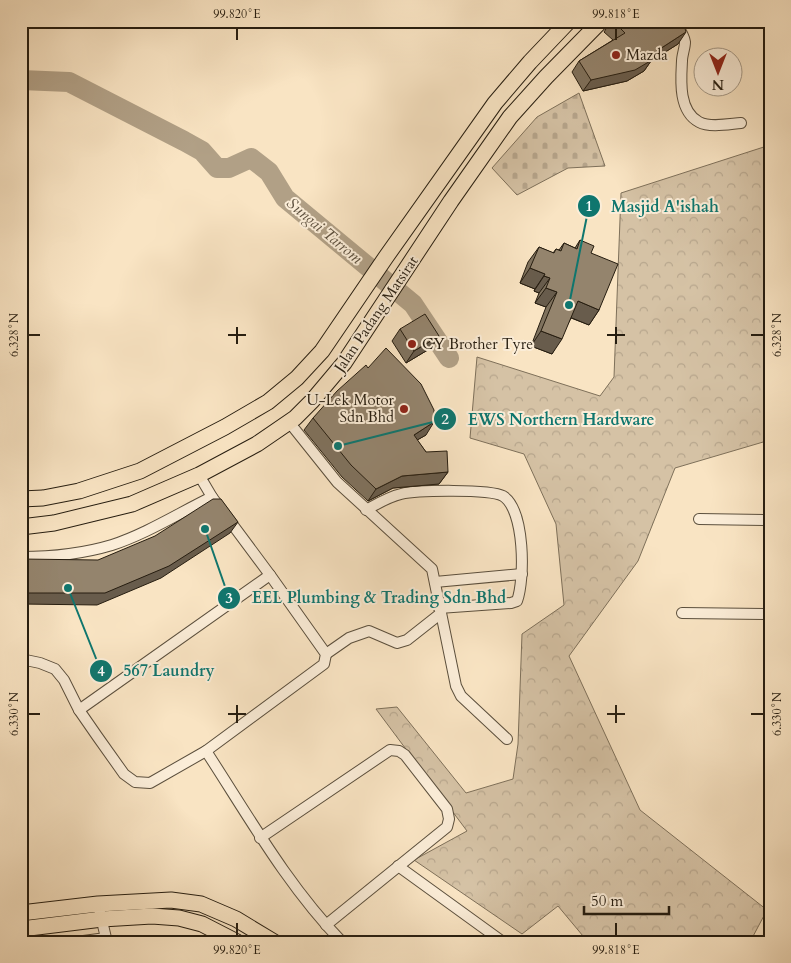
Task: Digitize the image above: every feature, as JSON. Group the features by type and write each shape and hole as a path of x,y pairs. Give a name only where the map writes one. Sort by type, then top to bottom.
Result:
{"main road":[{"name":"Jalan Padang Matsirat","path":"21,499 43,498 79,491 140,470 225,427 259,407 297,378 322,351 495,103 569,21"},
{"name":"Jalan Padang Matsirat","path":"21,527 54,523 132,504 199,475 257,444 289,422 312,401 344,363 451,201 510,117 601,21"},
{"path":"21,913 98,904 171,900 201,904 236,919 274,942"},
{"path":"21,929 102,919 152,916 179,918 202,924 237,942"}],"street":[{"path":"674,21 684,36 685,43 682,56 681,87 686,107 698,122 714,125 741,123"},
{"path":"289,422 337,482 432,569 458,692 507,739"},
{"path":"199,475 212,497 326,654"},
{"path":"21,659 40,663 55,669 64,680 79,710 124,774 135,782 150,783 206,751 324,664 326,654 350,638 369,631 397,643 407,640 440,611 512,604 517,601 520,594 522,574 519,525 510,502 502,496 489,492 419,491 389,497 366,510"},
{"path":"21,557 48,557 84,552 113,544 145,531 212,497"},
{"path":"699,519 770,520"},
{"path":"436,582 522,574"},
{"path":"79,710 270,575"},
{"path":"682,613 770,614"},
{"path":"260,838 390,750 400,751 413,764 423,780 447,809 449,819 447,827 326,925"},
{"path":"206,751 260,838 326,925 342,942"},
{"path":"398,866 503,942"},
{"path":"76,942 106,938 98,904"}],"green space":[{"path":"579,93 605,166 568,168 517,195 492,168 537,117"},
{"path":"770,145 770,440 675,468 638,561 569,656 640,810 767,910 750,942 588,942 558,906 522,934 414,860 467,831 376,709 397,707 466,793 513,779 518,744 522,634 564,605 556,524 524,454 470,438 477,357 600,396 614,377 621,193"}],"building":[{"path":"613,21 681,21 686,32 649,56 652,60 635,70 591,80 579,61 625,33"},
{"path":"580,240 594,246 591,253 618,264 599,310 578,301 562,339 541,331 557,292 546,288 550,278 530,268 539,247 554,253 556,249 561,251 564,243 577,249"},
{"path":"425,314 439,336 414,351 400,329"},
{"path":"386,348 421,384 434,410 434,422 414,435 426,452 447,451 448,472 402,476 376,489 351,465 313,418 337,391 366,365 368,368"},
{"path":"213,499 221,499 238,522 169,566 105,593 21,593 21,559 98,560 155,536"}],"waterway":[{"name":"Sungai Tarrom","path":"21,80 69,82 202,151 217,168 229,168 251,158 269,172 285,198 413,304 449,358"}],"place":[{"name":"Mazda","path":"616,55"},
{"name":"Masjid A'ishah","path":"569,305"},
{"name":"CY Brother Tyre","path":"412,344"},
{"name":"U-Lek Motor Sdn Bhd","path":"404,409"},
{"name":"EWS Northern Hardware","path":"338,446"},
{"name":"EEL Plumbing & Trading Sdn Bhd","path":"205,529"},
{"name":"567 Laundry","path":"68,588"}]}
